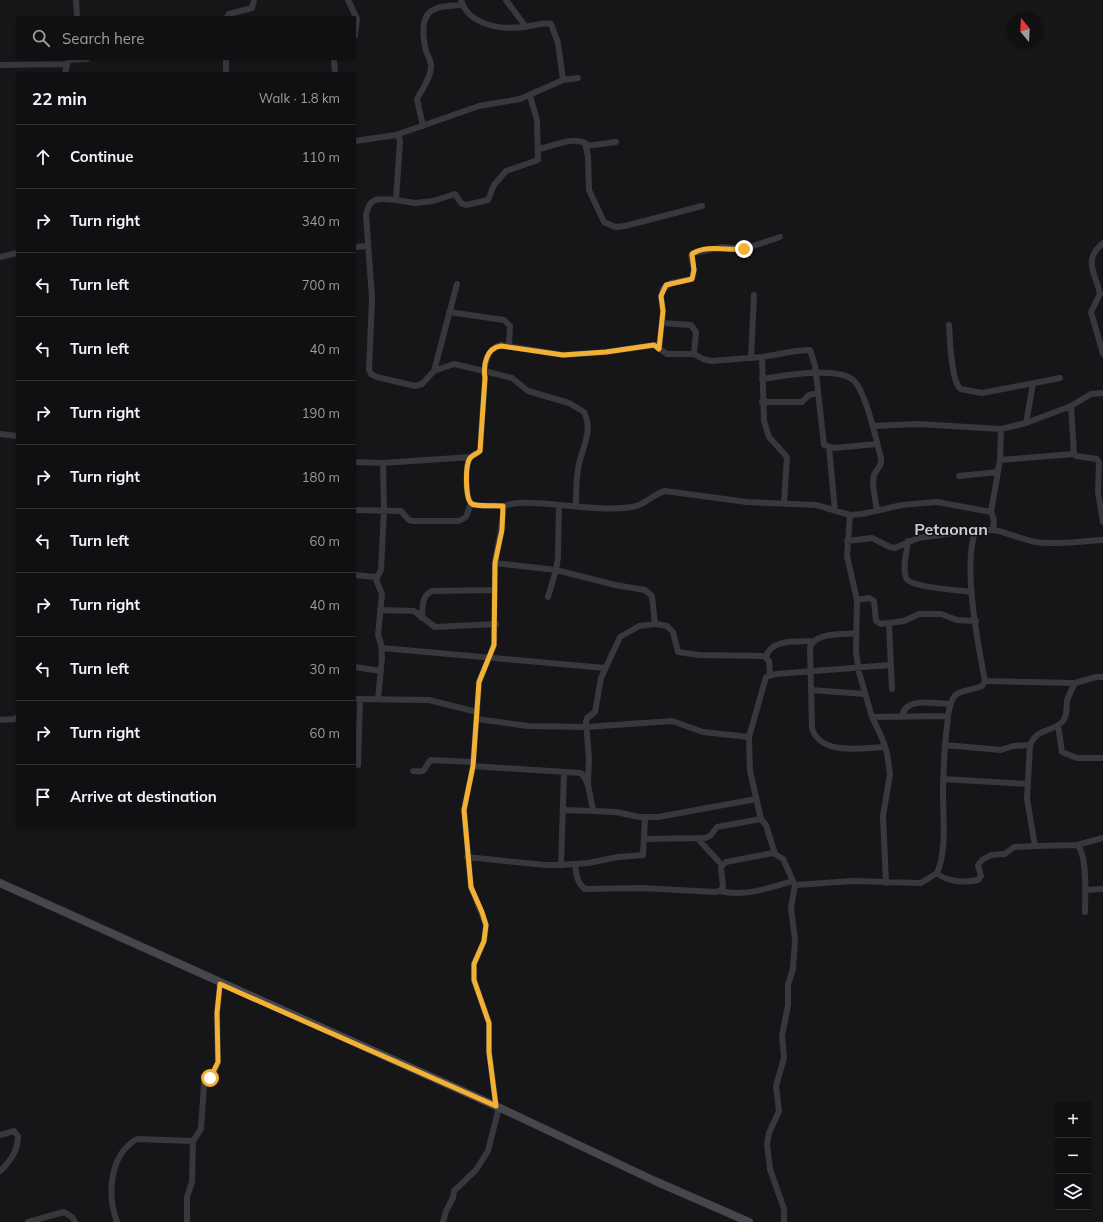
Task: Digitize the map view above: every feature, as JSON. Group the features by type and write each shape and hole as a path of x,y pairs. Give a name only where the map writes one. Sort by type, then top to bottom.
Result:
{"main road":[{"path":"0,883 220,984 498,1107 648,1178 749,1222"}],"street":[{"path":"76,0 77,16"},
{"path":"228,16 230,14 252,8 254,0"},
{"path":"348,0 356,16"},
{"path":"506,0 526,27"},
{"path":"423,126 417,99 426,85 431,70 431,63 424,41 424,24 429,14 435,8 462,3 470,17 480,22 500,27 526,27 550,23 554,28 564,80"},
{"path":"356,17 356,28"},
{"path":"226,60 226,72"},
{"path":"334,60 335,72"},
{"path":"0,65 68,61 65,72"},
{"path":"356,141 396,135 479,106 520,99 530,96 564,80 578,78"},
{"path":"530,96 537,120 539,149 538,158 535,162 506,171 494,185 491,197 486,202 463,205 455,194 433,201 415,203 396,200 374,200 370,204 366,214 367,246 372,298 368,358 371,374 398,383 415,386 422,384 434,371 454,364 512,378 528,392 569,403 584,412 588,422 588,434 578,469 576,506"},
{"path":"396,135 399,136 400,141 396,200"},
{"path":"539,149 576,141 582,142 586,146 588,156 589,190 604,222 609,226 625,226 702,206"},
{"path":"586,146 616,142"},
{"path":"659,349 662,323 661,296 663,289 671,284 692,279 694,270 693,253 723,247 744,249 780,237"},
{"path":"1103,243 1091,259 1092,273 1100,294 1091,312 1103,354"},
{"path":"356,247 367,246"},
{"path":"0,257 16,253"},
{"path":"434,371 457,284"},
{"path":"750,358 754,295"},
{"path":"449,312 504,320 510,326 509,347"},
{"path":"662,323 691,325 696,332 694,354"},
{"path":"949,326 955,379 958,388 982,393 1060,378"},
{"path":"356,462 383,463 471,457 480,451 485,378 484,371 490,351 493,348 501,346 563,355 606,352 654,345 667,354 694,354 703,360 711,361 762,357 810,350 814,357 823,443 829,447 877,444"},
{"path":"762,357 762,402 764,421 769,437 787,457 784,503"},
{"path":"762,379 816,373 846,376 854,380 862,392 882,465 874,475 877,511"},
{"path":"1026,423 1033,384"},
{"path":"872,426 926,424 1001,429 1026,423 1071,406 1091,394 1103,393"},
{"path":"762,402 802,402 809,395 818,394"},
{"path":"1071,406 1074,454"},
{"path":"993,530 994,520 991,512 1000,460 1001,429"},
{"path":"0,434 16,436"},
{"path":"829,447 835,511"},
{"path":"1000,460 1074,454 1076,456 1096,459 1099,463 1098,492 1103,522"},
{"path":"471,457 466,478 468,499 475,505 503,506 520,502 576,506 632,507 642,504 653,496 666,491 732,501 816,505 850,515 902,505 937,502 991,512"},
{"path":"376,579 381,570 384,510 383,463"},
{"path":"959,476 998,472"},
{"path":"356,510 401,510 409,520 413,521 459,521 466,517 471,503"},
{"path":"548,597 556,570 558,505"},
{"path":"443,1222 453,1198 454,1190 476,1170 488,1151 491,1144 492,1128 498,1107 489,1052 489,1023 474,980 474,964 484,941 486,925 471,887 467,857 464,803 470,786 473,764 479,682 494,645 496,624 495,563 502,530 503,506"},
{"path":"850,515 847,556 857,600 856,652 872,717 885,747 890,774 883,816 886,883"},
{"path":"847,541 872,538 892,548 908,541 976,530 993,530 1004,532 1035,542 1061,543 1103,540"},
{"path":"575,864 580,886 585,889 642,888 740,892 755,891 794,883 853,881 921,883 937,873 941,858 943,840 943,779 950,704 955,695 962,690 982,686 985,681 972,592 971,544 976,530"},
{"path":"908,541 905,570 906,578 909,582 920,585 972,592"},
{"path":"495,563 556,570 615,585 645,590 652,596 655,624"},
{"path":"356,575 373,576 376,579 382,594 378,635 382,648 378,699"},
{"path":"422,618 424,598 426,594 432,591 495,590"},
{"path":"857,600 872,599 875,604 876,621 881,624 904,621 919,614 941,614 957,620 976,621"},
{"path":"380,610 414,611 435,627 496,624"},
{"path":"594,811 589,798 589,758 586,727 587,718 595,712 601,678 620,637 639,626 655,624 667,626 671,629 675,648 679,652 698,655 766,657"},
{"path":"889,624 892,689"},
{"path":"766,657 769,650 775,644 814,640 818,638 856,633"},
{"path":"814,640 810,647 812,728 815,738 820,742 846,748 885,747"},
{"path":"382,648 605,668"},
{"path":"766,657 769,661 770,675"},
{"path":"775,854 766,825 761,819 756,799 750,771 748,738 765,680 770,675 890,665"},
{"path":"356,667 380,671"},
{"path":"985,681 1075,683 1096,677 1103,677"},
{"path":"1034,846 1027,799 1030,745 1033,738 1041,732 1058,725 1063,721 1066,715 1068,696 1075,683"},
{"path":"811,690 866,694"},
{"path":"358,765 357,699 429,700 477,716 528,726 586,727 672,721 703,732 748,738"},
{"path":"902,717 903,710 908,704 950,704"},
{"path":"872,717 948,716"},
{"path":"0,720 11,721 16,718"},
{"path":"1058,725 1062,752 1077,758 1103,758"},
{"path":"945,745 1001,750 1013,746 1030,745"},
{"path":"413,771 422,772 426,770 432,760 581,773 588,784"},
{"path":"560,865 564,772"},
{"path":"943,779 1027,784"},
{"path":"563,810 616,812 645,818 658,817 756,799"},
{"path":"467,857 545,865 560,865 618,857 640,856 644,852 645,818"},
{"path":"645,839 707,837 716,827 761,819"},
{"path":"697,838 722,865 723,887 720,891"},
{"path":"937,873 944,879 967,881 978,880 981,876 978,865 988,856 1005,854 1014,847 1077,845 1103,838"},
{"path":"1077,845 1083,857 1085,912"},
{"path":"722,865 728,861 775,854 783,859 794,883 791,908 795,940 793,964 788,985 788,1005 782,1036 784,1058 776,1086 779,1111 769,1133 767,1144 770,1169 784,1209 784,1222"},
{"path":"1084,890 1103,889"},
{"path":"187,1222 188,1197 192,1182 194,1141 201,1129 204,1084 205,1081 213,1075 218,1062 217,1013 220,984"},
{"path":"0,1135 14,1131 18,1136 18,1144 14,1153 0,1171"},
{"path":"116,1222 111,1202 110,1189 118,1161 130,1143 137,1139 194,1141"},
{"path":"28,1222 64,1212 75,1222"}],"district":[{"name":"Petaonan","path":"951,529"}],"route":[{"path":"210,1078 213,1075 218,1062 219,1051 217,1013 220,984 496,1106 489,1052 490,1028 475,988 474,980 474,964 484,941 486,925 471,887 469,877 464,810 464,803 470,786 473,766 479,682 494,645 496,633 495,563 503,522 503,506 475,505 468,499 466,478 468,461 480,451 485,378 484,371 487,360 490,351 496,346 563,355 606,352 654,345 659,349 663,311 661,296 663,289 666,285 689,281 692,279 694,276 692,254 695,252 723,247 738,250 744,249"}]}
